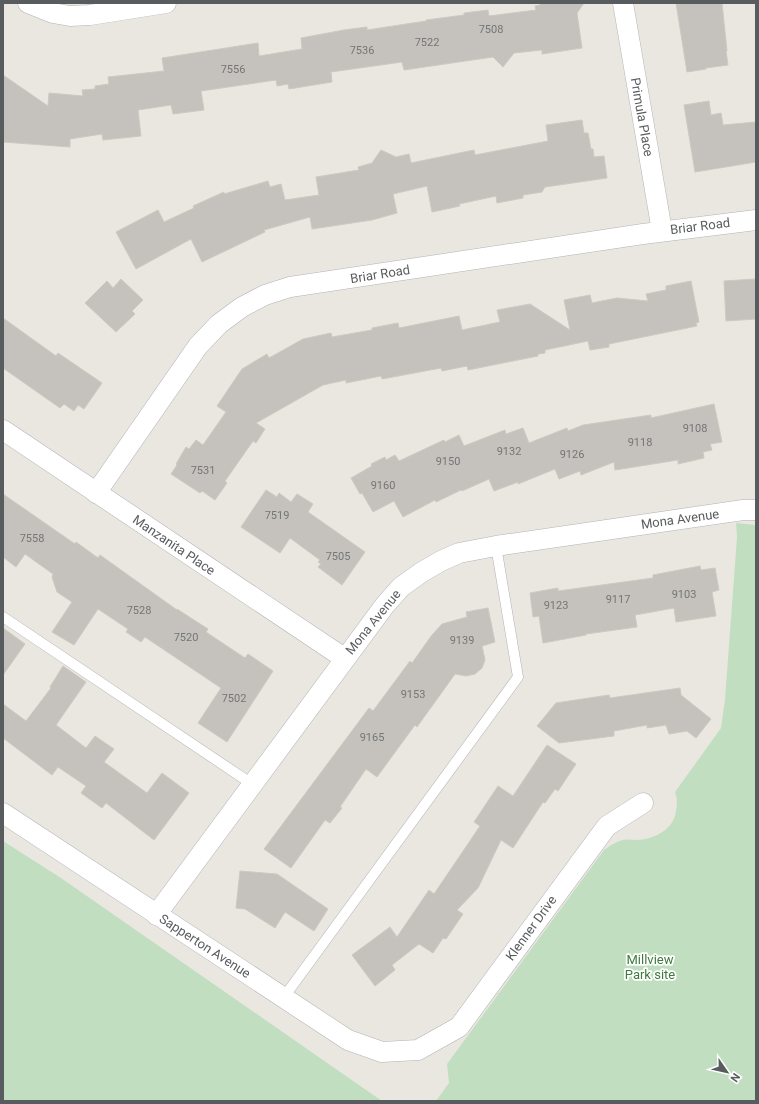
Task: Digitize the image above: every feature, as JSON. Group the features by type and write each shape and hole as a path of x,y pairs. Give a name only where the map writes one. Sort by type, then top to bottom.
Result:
{"street":[{"path":"28,3 53,13 70,16 90,15 166,3"},
{"name":"Primula Place","path":"623,3 662,231"},
{"name":"Briar Road","path":"96,493 198,346 219,324 242,307 265,295 290,287 662,231 756,220"},
{"name":"Manzanita Place","path":"3,430 344,658"},
{"name":"Mona Avenue","path":"156,915 344,658 385,605 401,587 422,572 459,553 496,546 743,510 756,510"},
{"name":"Klenner Drive","path":"418,1050 459,1027 607,826 643,803"},
{"name":"Sapperton Avenue","path":"3,813 348,1040 382,1052 418,1050"}],"lane":[{"path":"284,997 518,677 496,546"},
{"path":"3,616 252,784"}],"green space":[{"name":"Millview Park site","path":"736,523 756,525 756,1101 436,1101 449,1083 447,1064 604,850 623,840 638,840 655,836 665,830 673,821 677,807 675,792 721,728 725,699 737,537"},
{"path":"3,841 61,878 382,1101 3,1101"}],"building":[{"path":"540,3 584,3 577,13 582,48 542,54 542,50 514,53 503,67 493,57 404,70 402,62 331,72 332,82 289,89 288,84 277,86 276,80 201,91 204,110 173,114 171,105 138,110 141,136 103,140 102,134 70,139 70,147 3,142 3,75 48,106 49,93 83,96 82,90 95,89 95,86 109,84 108,77 164,71 162,58 258,43 259,56 302,49 301,38 367,27 367,30 488,10 489,16 536,10 535,6 540,5"},
{"path":"676,3 722,3 728,65 687,72"},
{"path":"709,101 711,115 721,113 723,125 756,122 756,162 695,172 684,105"},
{"path":"582,120 584,133 588,133 594,157 604,156 607,178 545,187 542,192 523,195 523,198 497,203 496,196 459,204 460,206 432,212 427,186 393,194 397,213 372,220 312,229 310,217 264,230 265,232 202,262 191,239 136,269 116,232 158,210 164,222 194,208 193,206 224,192 224,194 268,181 270,187 281,184 285,200 319,195 316,177 359,170 358,167 372,163 381,150 396,157 409,154 411,163 474,150 475,155 548,141 546,125"},
{"path":"121,279 143,300 132,311 135,314 116,332 85,303 107,281 113,288"},
{"path":"756,279 756,319 726,321 724,281"},
{"path":"691,281 699,322 696,323 697,326 609,344 609,347 590,350 588,341 545,350 545,353 538,354 538,356 468,370 467,366 442,371 441,368 382,379 381,376 346,383 346,380 323,385 256,423 265,429 256,443 253,441 225,481 227,483 215,500 202,491 200,493 171,474 186,447 189,449 196,440 203,445 226,412 217,406 242,369 267,354 269,358 303,339 331,333 332,337 372,330 372,328 398,323 399,328 459,316 462,330 500,322 497,310 530,304 570,330 564,300 590,295 592,303 617,298 648,301 646,294 666,290 666,286"},
{"path":"3,318 56,356 58,353 102,383 84,409 78,405 74,411 64,404 60,408 3,368"},
{"path":"714,404 722,442 710,444 712,450 703,452 704,458 678,464 678,460 615,470 614,462 581,475 580,471 559,479 555,469 518,484 518,482 494,491 489,479 436,502 435,500 403,517 394,501 373,512 351,478 372,466 371,464 385,457 386,460 395,455 399,461 444,440 445,442 459,435 464,446 505,430 506,434 523,428 529,443 567,428 568,431 583,425 651,415 651,418"},
{"path":"266,490 277,497 279,493 291,502 297,494 313,504 308,512 365,552 342,585 318,567 321,564 318,562 320,560 290,538 280,553 241,527"},
{"path":"3,494 75,544 76,542 98,558 100,555 177,610 208,629 206,632 245,658 248,654 273,671 227,742 198,723 221,688 145,637 141,642 126,632 128,629 98,609 74,645 52,632 72,602 57,592 52,577 53,574 25,554 16,567 3,557"},
{"path":"700,566 701,570 715,568 719,590 712,592 716,616 676,622 674,608 635,615 637,627 586,634 543,643 539,616 533,617 530,593 558,588 558,591 653,578 653,575"},
{"path":"488,608 495,642 482,646 485,660 482,668 475,674 466,676 455,674 417,727 415,725 377,777 366,769 340,807 342,808 330,823 325,820 291,868 264,849 369,708 373,711 410,661 412,663 432,635 442,624 467,617 466,612"},
{"path":"3,628 25,644 3,675"},
{"path":"63,666 86,682 56,725 86,748 95,736 114,749 104,762 147,793 162,773 189,793 154,840 106,803 102,808 81,793 86,786 58,767 52,775 3,738 3,704 26,721 51,688 50,687"},
{"path":"680,688 681,695 711,719 696,738 687,731 669,734 666,725 647,728 647,725 614,731 614,736 559,743 537,726 556,703 609,695 610,698"},
{"path":"547,745 576,764 558,791 555,789 545,803 543,802 513,848 501,840 478,888 457,910 463,914 446,939 443,938 433,953 419,944 392,965 395,970 375,986 352,955 390,927 397,937 429,890 434,894 480,826 474,822 498,786 513,796"},
{"path":"240,871 277,874 328,909 314,931 285,912 275,928 245,909 236,908"}]}
